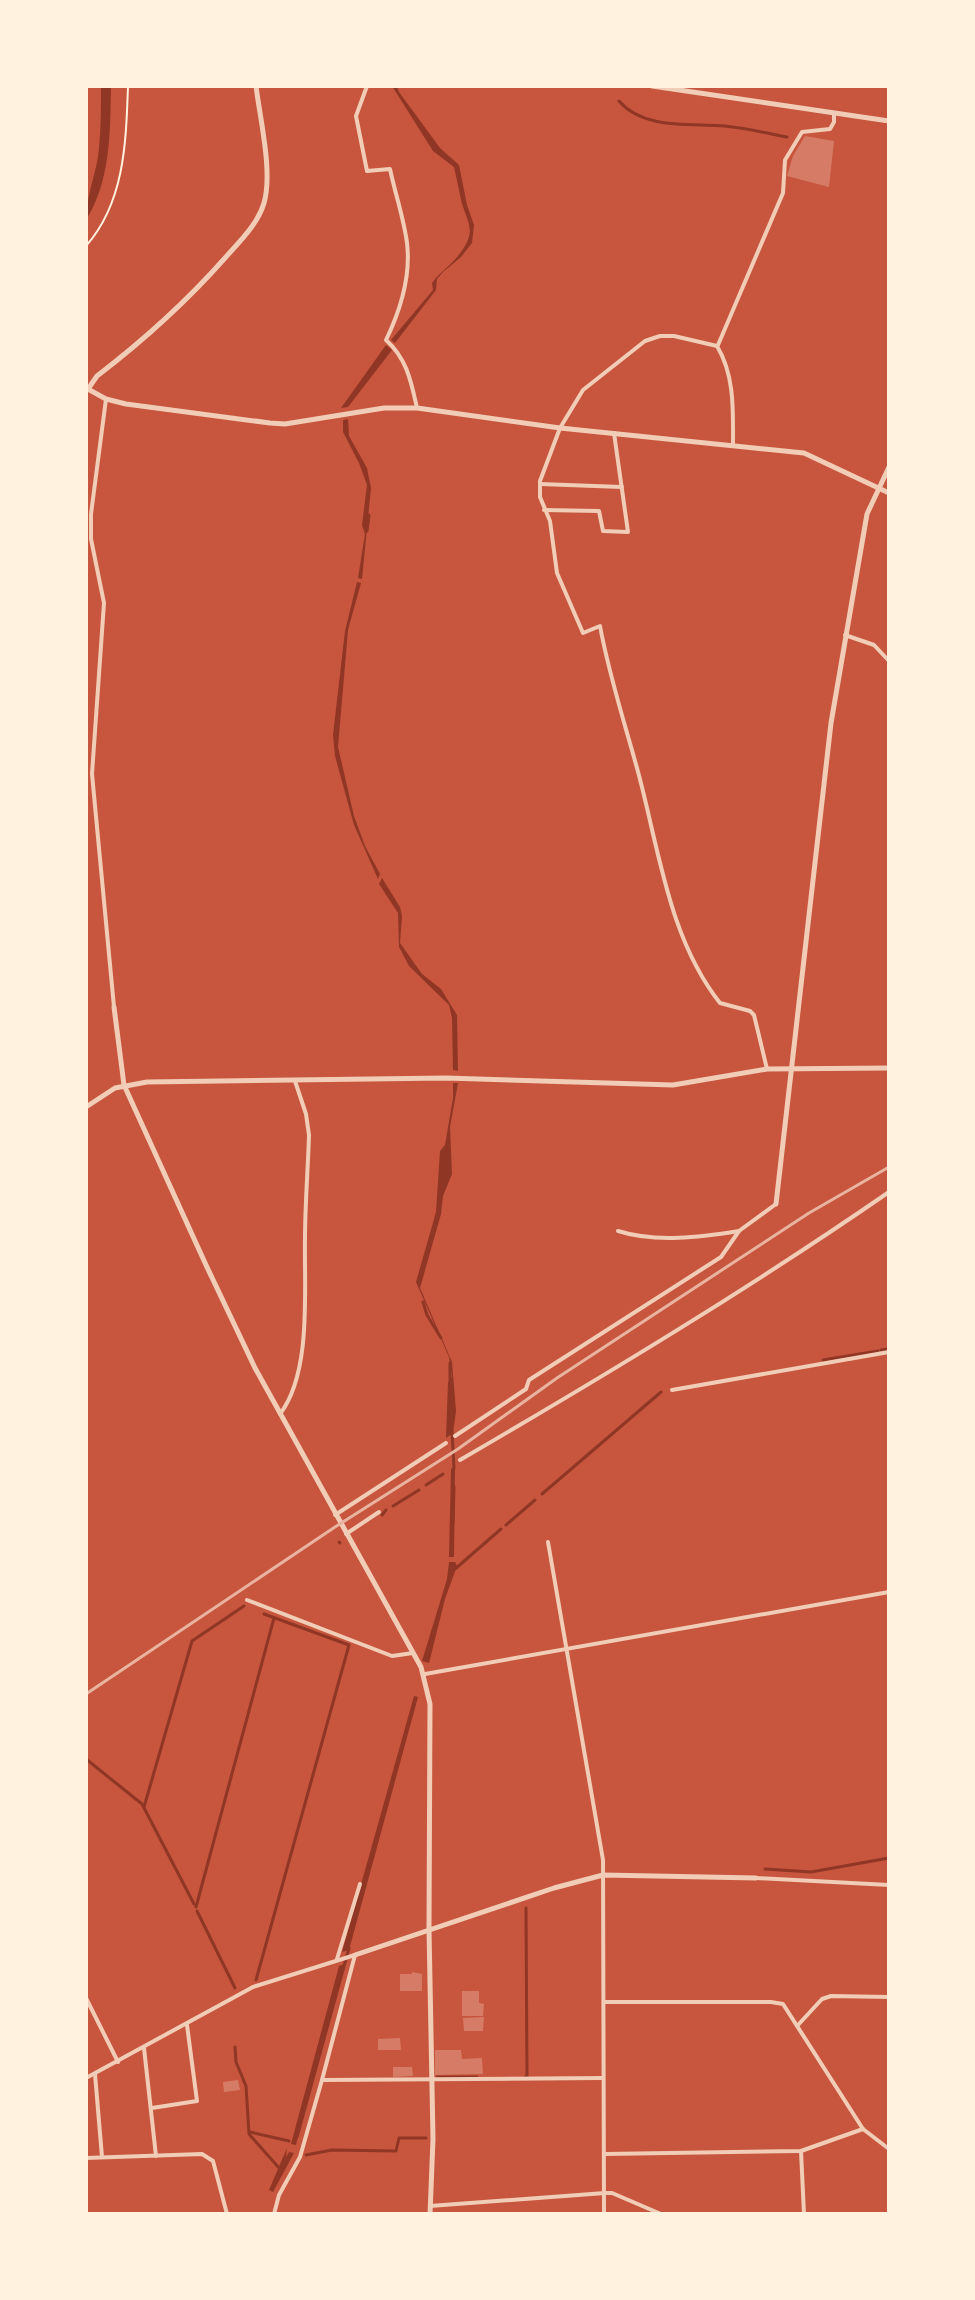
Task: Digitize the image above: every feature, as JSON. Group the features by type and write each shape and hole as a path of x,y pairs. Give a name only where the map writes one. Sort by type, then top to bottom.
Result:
{"street":[{"path":"256,86 267,181 264,204 254,222 174,313 97,376 87,388 106,399 147,407 285,424 384,408 417,408 560,428 804,453 889,493"},
{"path":"367,86 356,116 367,171 390,169 408,245 405,288 398,315 386,340 398,351 408,370 417,408"},
{"path":"652,86 889,121"},
{"path":"717,346 783,193 785,160 802,132 830,129 834,113"},
{"path":"733,445 728,367 717,346 674,336 660,336 645,341 583,390 560,428 540,484 544,510 550,521 557,573 583,633 600,626 661,865 694,966 720,1003 750,1011 754,1015 767,1069"},
{"path":"106,399 88,514 104,603 89,774 124,1085 231,1319 335,1515 425,1674 430,1704 430,2214"},
{"path":"544,510 599,511 603,531 628,532 614,433"},
{"path":"455,1436 526,1389 529,1380 721,1257 739,1231 776,1204 831,723 867,514 889,467"},
{"path":"540,484 622,487"},
{"path":"845,635 874,645 889,661"},
{"path":"86,1107 124,1085 174,1081 458,1078 673,1085 767,1069 889,1068"},
{"path":"280,1414 289,1399 302,1351 305,1318 309,1135 295,1078"},
{"path":"460,1460 663,1340 798,1255 889,1192"},
{"path":"618,1231 633,1236 699,1238 739,1231"},
{"path":"672,1390 889,1352"},
{"path":"335,1515 446,1443"},
{"path":"346,1534 379,1512"},
{"path":"548,1542 603,1860 604,2214"},
{"path":"425,1674 889,1592"},
{"path":"247,1600 392,1656 413,1653"},
{"path":"86,2078 253,1987 603,1875 889,1885"},
{"path":"339,1959 360,1884"},
{"path":"274,2214 279,2195 300,2157 352,1956"},
{"path":"798,2025 822,1999 831,1996 889,1997"},
{"path":"86,1998 118,2062"},
{"path":"604,2002 783,2004 863,2129 889,2149"},
{"path":"86,2017 94,2013"},
{"path":"152,2108 197,2101 187,2024"},
{"path":"144,2048 156,2156"},
{"path":"95,2074 102,2157"},
{"path":"322,2080 603,2078"},
{"path":"604,2154 801,2151 863,2129"},
{"path":"801,2151 804,2214"},
{"path":"86,2158 198,2154 213,2161 227,2214"},
{"path":"430,2206 612,2193 661,2214"}],"path":[{"path":"86,246 108,212 117,187 125,149 128,86"}],"shaded area":[{"path":"101,86 111,86 108,155 100,189 86,220 99,148"},
{"path":"392,86 397,86 440,148 459,165 474,225 472,243 437,279 436,290 395,343 391,340 433,290 435,279 464,248 470,230 454,167 433,151"},
{"path":"386,345 392,350 348,407 341,408"},
{"path":"348,419 349,436 367,468 371,488 362,579 358,578 365,534 362,525 367,485 343,432 343,420"},
{"path":"357,582 361,583 348,630 338,747 354,816 380,874 378,879 354,825 335,756 333,735 345,631"},
{"path":"382,878 400,907 400,943 422,974 441,989 457,1015 458,1071 453,1070 449,1005 409,966 399,947 398,913 379,884"},
{"path":"453,1083 458,1083 450,1127 452,1174 443,1196 441,1214 420,1288 452,1362 456,1411 453,1433 446,1438 448,1382 452,1377 449,1357 416,1282 436,1212 440,1151 445,1145"},
{"path":"455,1467 454,1557 449,1557 451,1469"},
{"path":"449,1562 455,1562 457,1566 429,1663 422,1661 447,1579"},
{"path":"414,1696 418,1697 349,1950 342,1952"},
{"path":"345,1964 296,2145 291,2144 339,1966"},
{"path":"287,2148 286,2157 289,2152 294,2153 273,2192 269,2190"}],"building":[{"path":"805,136 834,141 829,187 787,176 793,156"},
{"path":"400,1974 422,1974 422,1991 400,1991"},
{"path":"462,1991 479,1991 479,2003 484,2004 483,2016 462,2016"},
{"path":"484,2017 483,2031 464,2031 463,2018"},
{"path":"400,2038 401,2050 378,2050 378,2039"},
{"path":"435,2050 461,2050 462,2059 482,2058 483,2074 435,2075"},
{"path":"393,2067 412,2067 413,2076 393,2077"},
{"path":"238,2080 240,2090 224,2092 223,2082"}],"waterway":[{"path":"619,101 641,117 654,121 733,127 787,137"},
{"path":"367,531 369,515"},
{"path":"423,1302 441,1338"},
{"path":"881,1350 889,1349"},
{"path":"823,1360 878,1351"},
{"path":"450,1363 450,1380"},
{"path":"542,1494 661,1392"},
{"path":"452,1431 454,1468"},
{"path":"426,1485 443,1474"},
{"path":"453,1524 454,1487"},
{"path":"393,1506 419,1490"},
{"path":"506,1525 535,1500"},
{"path":"382,1515 386,1510"},
{"path":"455,1569 501,1529"},
{"path":"144,1807 192,1641 244,1606"},
{"path":"256,1980 349,1645 264,1614"},
{"path":"196,1907 274,1618"},
{"path":"86,1759 142,1804 194,1904"},
{"path":"765,1869 811,1872 889,1858"},
{"path":"525,2077 526,1908"},
{"path":"197,1911 235,1988"},
{"path":"297,2137 349,1948"},
{"path":"235,2047 236,2062 246,2086 249,2134 280,2169"},
{"path":"437,2077 477,2077"},
{"path":"250,2132 289,2141"},
{"path":"306,2155 332,2150 396,2151 399,2138 426,2138"}],"railway":[{"path":"86,1694 335,1527 458,1449 557,1378 809,1213 889,1167"}]}
